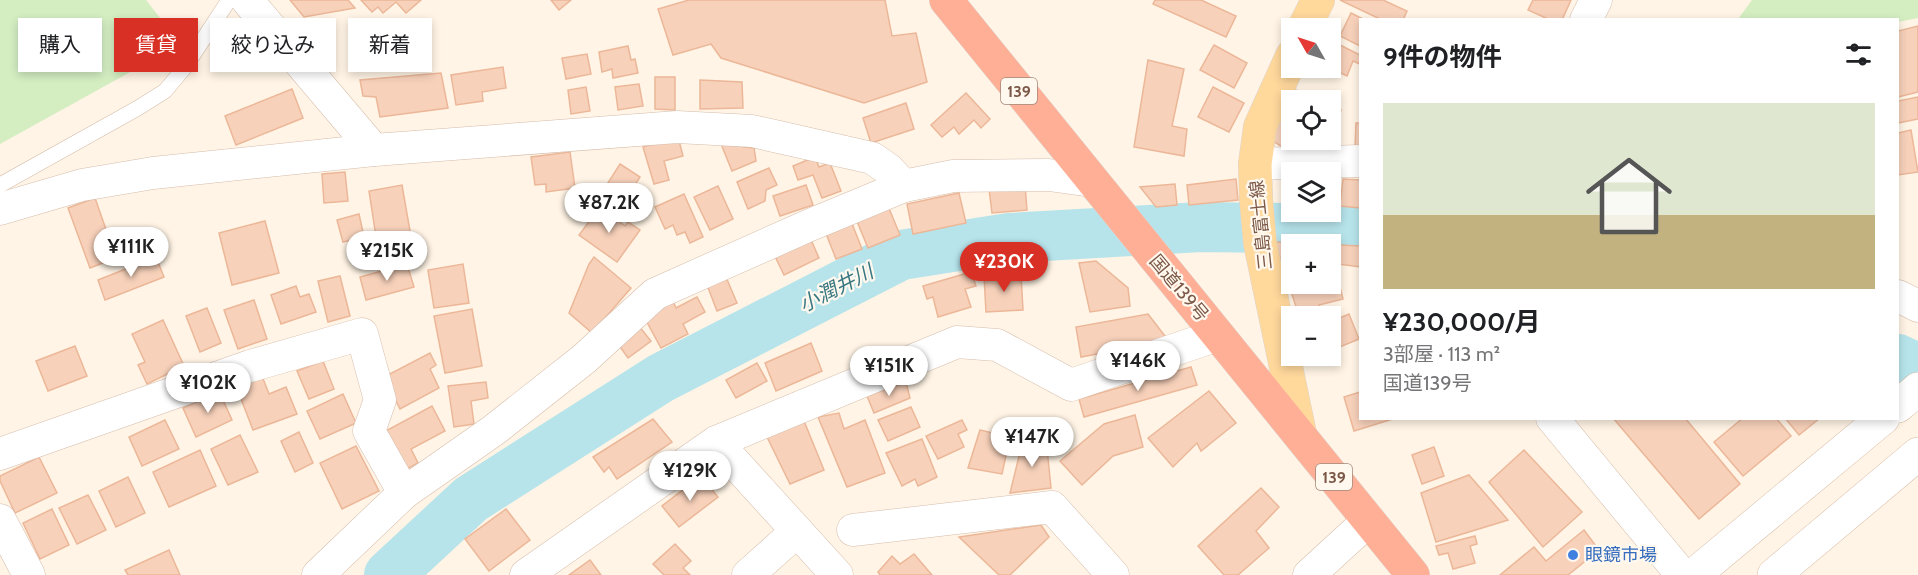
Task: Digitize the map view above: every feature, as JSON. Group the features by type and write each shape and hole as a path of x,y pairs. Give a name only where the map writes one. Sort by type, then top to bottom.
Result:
{"highway":[{"name":"国道139号","path":"946,0 1413,575"}],"main road":[{"path":"1309,18 1318,0"},
{"name":"三島富士線","path":"1282,78 1260,127 1255,164 1256,199 1260,243 1300,434"}],"street":[{"path":"247,0 374,150"},
{"path":"1587,18 1596,0"},
{"path":"0,209 82,185 153,173 374,150 677,127 752,132 872,158 888,169 904,186"},
{"path":"1255,164 1359,161"},
{"path":"318,575 404,493 494,430 584,359 655,294 904,186 954,176 1049,175 1092,181"},
{"path":"1899,296 1918,306"},
{"path":"0,454 250,366 362,334 381,400 369,431 404,493"},
{"path":"526,575 716,442 957,342 998,345 1071,384 1218,335"},
{"path":"1554,420 1682,575"},
{"path":"1694,575 1883,420"},
{"path":"716,442 837,575"},
{"path":"1774,575 1918,454"},
{"path":"853,530 1052,507 1113,575"},
{"path":"0,519 29,575"},
{"path":"1309,575 1369,520"},
{"path":"748,575 797,531"}],"lane":[{"path":"0,185 165,91 185,67 229,0"}],"green space":[{"path":"0,0 146,0 160,18 114,18 114,72 130,72 0,144"},
{"path":"1752,0 1918,0 1918,18 1899,22 1899,18 1739,18"}],"building":[{"path":"290,0 348,0 355,8 304,17"},
{"path":"361,0 421,0 406,13 396,2 383,13 378,7 372,12"},
{"path":"551,0 571,0 559,10"},
{"path":"689,0 885,0 892,36 916,33 927,82 864,103 721,58 711,44 673,55 658,9"},
{"path":"1155,0 1201,0 1236,16 1226,37 1153,4"},
{"path":"1340,0 1383,0 1407,11 1404,18 1378,18"},
{"path":"1533,0 1571,0 1563,18 1546,18 1528,10"},
{"path":"1351,13 1361,18 1359,18 1359,46 1341,36"},
{"path":"1918,26 1918,92 1899,97 1899,31"},
{"path":"1214,45 1247,63 1234,88 1200,70"},
{"path":"628,46 631,60 635,59 638,73 613,78 612,69 602,72 599,52"},
{"path":"1341,46 1359,54 1359,64 1353,61 1347,76 1341,73"},
{"path":"587,54 591,74 566,79 562,58"},
{"path":"1148,60 1184,69 1172,126 1187,129 1184,156 1134,147"},
{"path":"503,67 506,88 482,92 483,101 456,105 451,75"},
{"path":"441,73 448,108 380,117 376,97 363,96 360,80"},
{"path":"655,77 675,77 675,110 655,109"},
{"path":"700,80 742,82 743,108 700,109"},
{"path":"639,84 643,106 618,110 615,87"},
{"path":"586,87 590,111 571,114 568,90"},
{"path":"1213,87 1244,103 1229,132 1198,117"},
{"path":"292,89 303,118 236,145 225,116"},
{"path":"966,93 990,119 981,128 974,120 959,134 954,127 942,137 931,125"},
{"path":"1918,97 1918,119 1899,123 1899,101"},
{"path":"906,103 914,129 871,143 863,118"},
{"path":"1281,118 1281,146 1270,139"},
{"path":"1356,123 1359,123 1359,148 1355,147"},
{"path":"1911,130 1918,172 1899,175 1899,133"},
{"path":"678,137 683,156 664,161 669,180 654,184 643,147"},
{"path":"721,144 754,148 756,161 732,171"},
{"path":"570,152 575,188 546,192 546,184 535,185 531,157"},
{"path":"815,157 819,167 830,163 841,191 822,198 813,175 798,180 793,166"},
{"path":"620,164 640,177 620,210 599,197"},
{"path":"769,168 777,185 766,190 765,201 748,209 737,182"},
{"path":"345,172 348,201 324,203 322,174"},
{"path":"1236,179 1238,200 1189,205 1187,185"},
{"path":"1343,179 1359,180 1359,208 1341,206"},
{"path":"1175,184 1177,205 1156,207 1140,187"},
{"path":"402,185 411,237 377,243 369,191"},
{"path":"806,185 813,205 780,216 773,196"},
{"path":"1025,185 1027,210 992,213 989,189"},
{"path":"718,186 733,219 710,230 694,197"},
{"path":"959,193 966,223 913,234 907,204"},
{"path":"684,194 703,237 690,243 685,232 677,235 673,225 665,229 655,207"},
{"path":"95,198 116,258 90,268 68,208"},
{"path":"888,206 900,235 868,248 856,219"},
{"path":"600,207 625,226 628,222 640,230 617,262 579,235"},
{"path":"359,214 364,237 343,242 337,220"},
{"path":"265,221 279,273 232,285 219,233"},
{"path":"851,221 862,249 836,259 825,231"},
{"path":"808,233 819,258 784,275 772,250"},
{"path":"1275,242 1281,242 1281,260"},
{"path":"1341,245 1359,246 1359,267 1341,264"},
{"path":"156,257 164,277 105,300 98,280"},
{"path":"594,257 631,288 592,333 569,313"},
{"path":"1096,261 1128,288 1130,306 1090,312 1079,263"},
{"path":"407,264 414,287 366,300 360,277"},
{"path":"463,264 469,303 434,308 428,270"},
{"path":"971,272 976,286 965,289 971,307 938,317 933,297 927,299 923,286"},
{"path":"1021,274 1023,310 986,312 984,276"},
{"path":"340,276 350,316 328,322 318,281"},
{"path":"726,277 737,303 717,311 707,285"},
{"path":"296,286 300,297 309,294 316,312 281,324 271,295"},
{"path":"1341,291 1343,299 1319,306 1296,306 1292,294 1341,294"},
{"path":"671,297 676,308 697,297 705,312 683,324 688,334 661,348 642,313"},
{"path":"254,300 267,339 238,349 224,310"},
{"path":"207,308 221,343 200,352 186,316"},
{"path":"472,309 482,366 445,373 434,316"},
{"path":"1148,314 1168,340 1081,357 1076,327"},
{"path":"1349,314 1359,339 1341,346 1341,317"},
{"path":"163,320 184,366 147,384 138,365 145,362 132,334"},
{"path":"638,325 651,341 628,358 616,341"},
{"path":"811,343 822,371 776,391 765,363"},
{"path":"75,346 87,376 48,391 36,361"},
{"path":"430,353 436,365 430,369 439,388 400,409 384,377"},
{"path":"323,361 334,389 309,399 297,371"},
{"path":"757,363 767,381 736,398 726,380"},
{"path":"1191,367 1197,385 1084,417 1079,399"},
{"path":"262,376 269,394 286,387 297,414 253,430 236,386"},
{"path":"486,382 488,398 471,401 474,424 454,427 448,386"},
{"path":"906,382 910,398 874,413 867,396"},
{"path":"219,391 232,420 196,437 183,408"},
{"path":"1209,391 1236,423 1201,451 1197,443 1173,467 1148,438"},
{"path":"1359,392 1359,420 1390,420 1354,431 1344,397"},
{"path":"343,394 356,423 320,439 307,411"},
{"path":"432,406 445,431 411,449 418,463 403,471 382,433"},
{"path":"911,407 920,427 888,441 878,420"},
{"path":"839,413 844,429 865,420 885,473 847,487 818,417"},
{"path":"1135,415 1143,447 1113,456 1082,485 1060,461 1104,424"},
{"path":"653,419 672,442 617,479 609,467 604,472 593,457"},
{"path":"165,420 179,449 142,466 129,437"},
{"path":"962,420 967,430 958,434 964,447 938,459 926,436"},
{"path":"1615,420 1687,420 1740,484 1699,519"},
{"path":"1741,420 1778,420 1791,436 1743,476 1714,442"},
{"path":"1787,420 1818,420 1799,435"},
{"path":"804,421 824,470 790,484 767,437"},
{"path":"980,430 1010,437 1002,474 968,468"},
{"path":"299,432 313,463 295,472 281,441"},
{"path":"240,435 258,472 228,485 211,449"},
{"path":"1046,438 1051,488 1010,493 1022,444"},
{"path":"922,439 937,477 918,486 915,479 902,486 886,453"},
{"path":"356,446 379,491 342,509 320,463"},
{"path":"1434,447 1444,476 1422,484 1412,455"},
{"path":"200,450 216,486 169,507 153,472"},
{"path":"1524,450 1582,512 1543,547 1489,482"},
{"path":"39,457 57,493 15,513 0,481 0,476"},
{"path":"1469,475 1508,520 1436,542 1421,493"},
{"path":"701,476 718,497 679,527 662,506"},
{"path":"128,477 145,513 116,527 99,491"},
{"path":"1261,488 1279,507 1256,531 1269,548 1238,575 1224,575 1198,546"},
{"path":"88,495 106,530 77,544 59,508"},
{"path":"52,509 69,545 40,559 23,523"},
{"path":"506,509 530,540 489,571 465,539"},
{"path":"1041,525 1049,537 1010,575 999,575 959,537"},
{"name":"眼鏡市場","path":"1584,530 1599,550 1568,575 1500,575 1534,547 1546,561"},
{"path":"1475,536 1477,544 1470,546 1475,563 1453,569 1448,553 1439,555 1436,546"},
{"path":"675,544 691,561 683,568 690,575 664,575 653,564"},
{"path":"169,550 180,575 128,575 125,570"},
{"path":"914,554 932,575 880,575 878,572 892,556 900,564"},
{"path":"590,560 601,575 569,575"}],"waterway":[{"name":"小潤井川","path":"389,575 471,499 661,378 901,255 1009,238 1201,227 1359,229"},
{"name":"小潤井川","path":"1899,360 1918,369"}],"place":[{"name":"眼鏡市場","path":"1573,555"}]}
